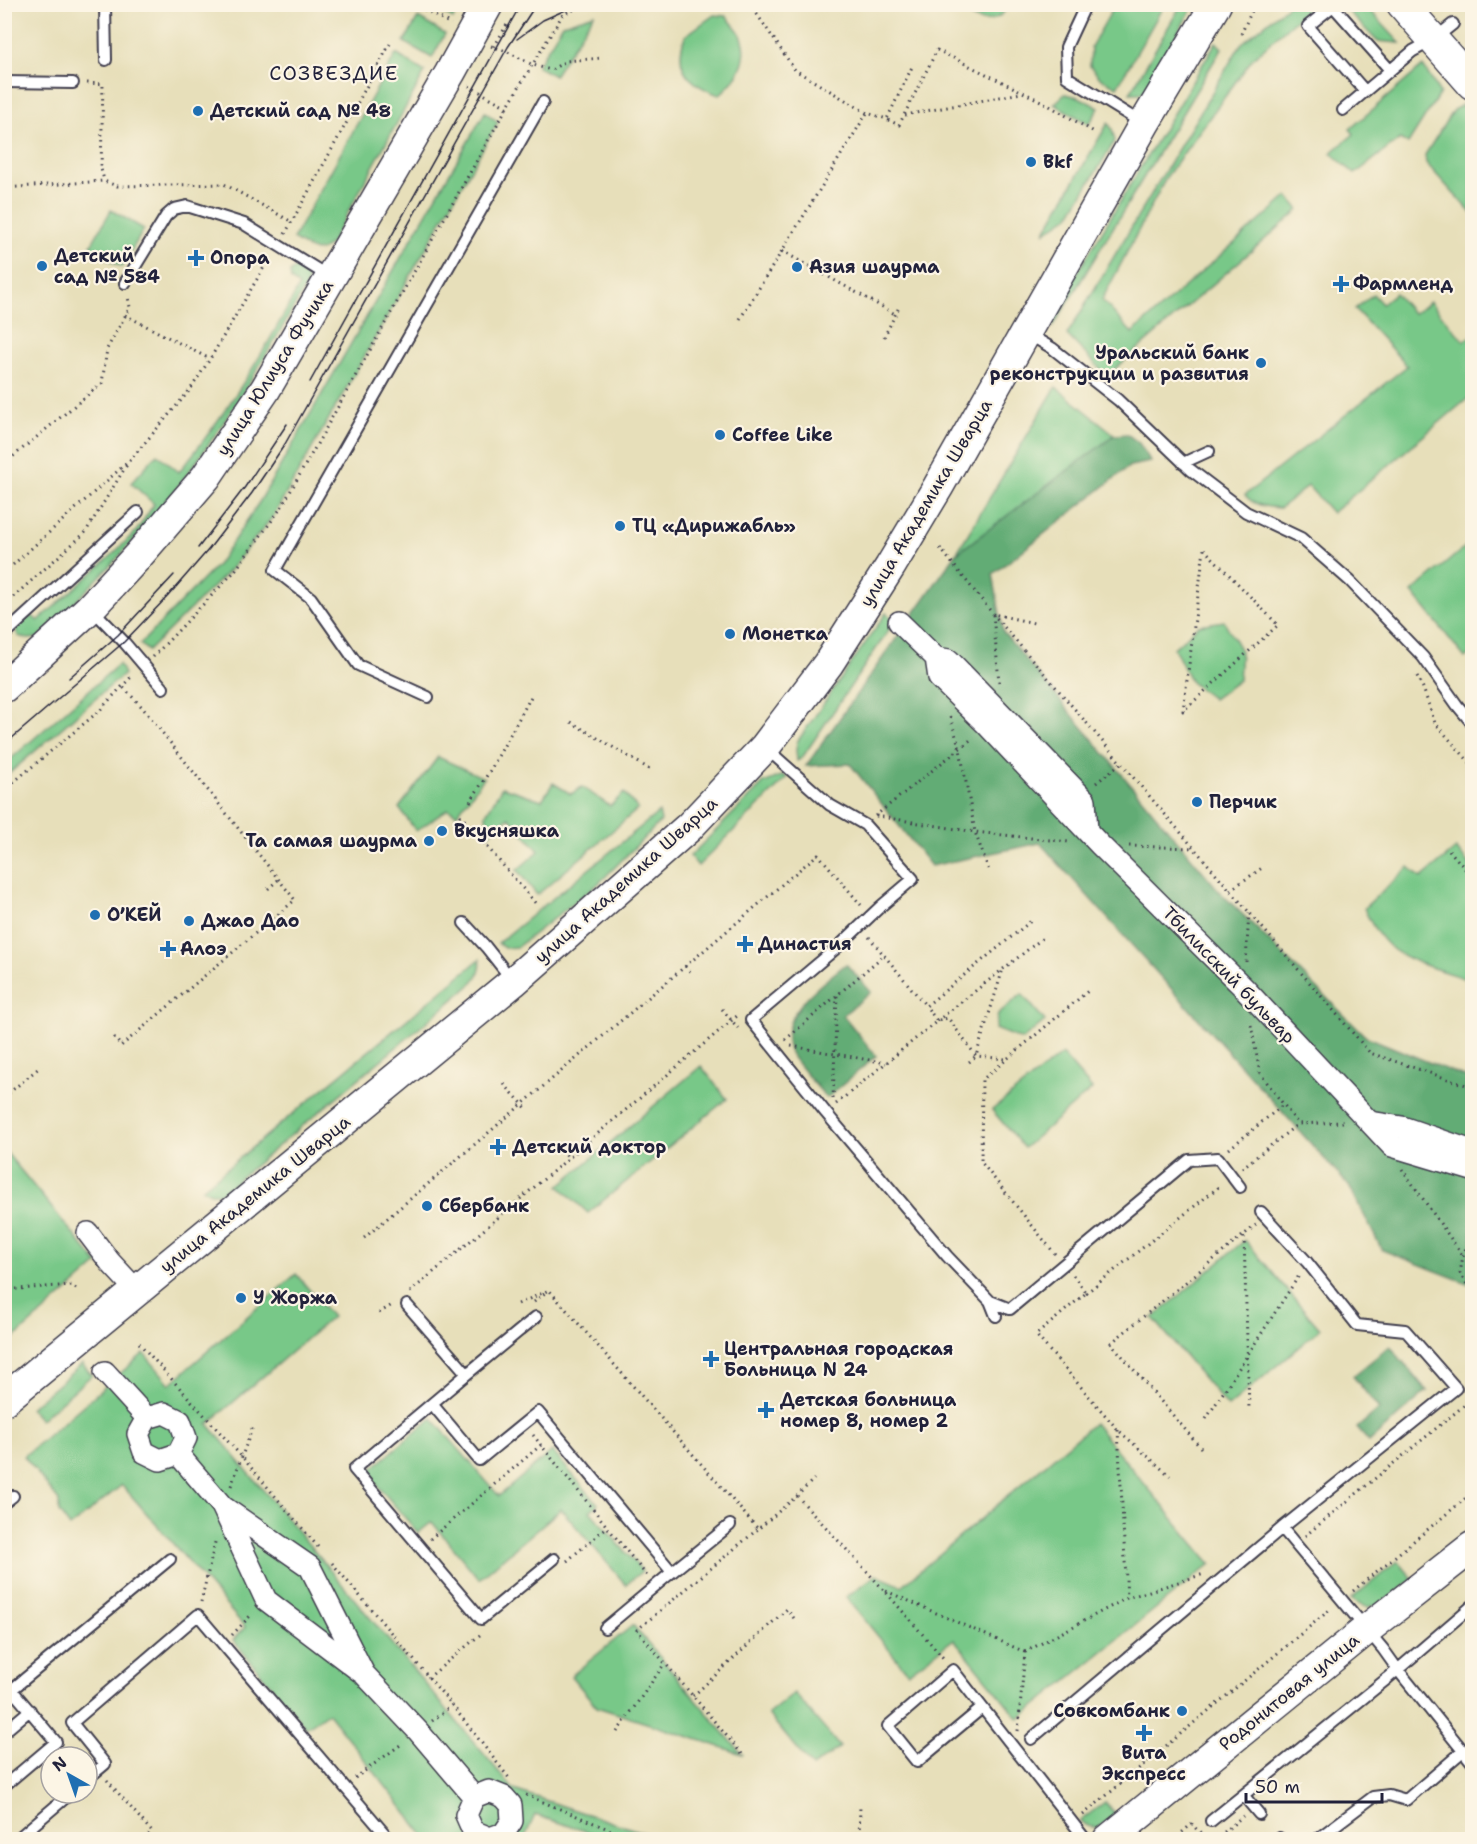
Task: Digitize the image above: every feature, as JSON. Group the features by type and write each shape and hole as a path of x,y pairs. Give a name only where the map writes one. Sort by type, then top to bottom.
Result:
{"street":[{"name":"улица Академика Шварца","path":"4,1400 513,982 689,827 765,747 828,664 890,567 938,487 1144,124 1216,4"},
{"path":"1402,4 1443,32 1473,84"},
{"name":"улица Юлиуса Фучика","path":"4,687 90,608 137,558 206,477 265,390 450,73 482,41 498,13"},
{"name":"Тбилисский бульвар","path":"899,622 938,668 949,660 994,720 1094,838 1244,988 1392,1146"},
{"name":"Тбилисский бульвар","path":"994,720 1080,795"},
{"path":"1080,795 1085,800 1094,838"},
{"path":"1370,1122 1402,1127 1473,1151"},
{"path":"1392,1146 1473,1170"},
{"path":"88,1233 137,1292"},
{"path":"105,1372 147,1418"},
{"path":"164,1413 180,1421 186,1438 177,1454 160,1460 144,1452 138,1434 147,1418 164,1413"},
{"path":"177,1454 223,1507 310,1567 364,1674"},
{"path":"223,1507 266,1600 364,1674 418,1731 474,1797"},
{"name":"Родонитовая улица","path":"1108,1839 1366,1630 1473,1548"},
{"path":"489,1791 504,1797 511,1805 510,1836 490,1838 473,1831 466,1815 474,1797 489,1791"}],"lane":[{"path":"105,4 106,60"},
{"path":"1086,4 1066,47 1067,77 1144,124"},
{"path":"1365,91 1308,27 1333,6 1390,70"},
{"path":"1343,110 1413,51 1443,32"},
{"path":"4,82 73,83"},
{"path":"428,697 358,665 311,598 275,570 543,102"},
{"path":"125,283 166,216 174,209 187,206 244,224 331,278"},
{"path":"1025,332 1052,348 1118,400 1184,463 1246,512 1300,538 1350,581 1423,657 1457,705 1473,723"},
{"path":"1184,463 1209,451"},
{"path":"4,635 138,512"},
{"path":"90,608 164,688"},
{"path":"765,747 830,805 865,825 913,879 751,1020 947,1256 990,1301 996,1316"},
{"path":"464,923 513,982"},
{"path":"990,1301 1010,1309 1189,1160 1218,1158 1240,1187"},
{"path":"1031,1739 1282,1528 1456,1388 1405,1330 1357,1325 1307,1262 1264,1215"},
{"path":"404,1300 467,1374"},
{"path":"536,1317 354,1469 481,1619 558,1562"},
{"path":"432,1404 479,1460 538,1412 672,1572"},
{"path":"605,1628 730,1525"},
{"path":"1282,1528 1473,1762"},
{"path":"4,1786 56,1742 30,1710 8,1693 170,1559"},
{"path":"1212,1821 1473,1606"},
{"path":"90,1745 72,1723 198,1616 390,1839"},
{"path":"982,1708 917,1762 888,1726 954,1670 1072,1824 1086,1839"},
{"path":"4,1732 30,1710"},
{"path":"1316,1839 1373,1797 1389,1795 1406,1800 1463,1751"},
{"path":"99,1757 105,1764 99,1769"},
{"path":"1245,1796 1259,1814"},
{"path":"16,1839 57,1805"}],"path":[{"path":"414,4 482,41 533,65 551,70 566,61 602,58"},
{"path":"4,790 98,712 234,572 281,508 507,107 563,14 588,4"},
{"path":"750,4 795,70 867,113 899,125 937,50 1022,92 1096,133"},
{"path":"1241,34 1256,4"},
{"path":"482,41 498,13"},
{"path":"4,573 131,459 190,390 291,222 390,44"},
{"path":"887,119 912,68"},
{"path":"450,73 507,107"},
{"path":"73,83 104,84 101,169 104,181"},
{"path":"905,115 1022,92"},
{"path":"740,319 867,113"},
{"path":"4,188 104,181 117,186 224,184 291,222"},
{"path":"782,250 895,314"},
{"path":"885,337 899,306"},
{"path":"4,464 102,383 107,349 130,307"},
{"path":"125,315 210,359"},
{"path":"4,605 86,533 131,459"},
{"path":"940,548 993,614 1370,1053 1473,1087"},
{"path":"1204,549 1278,625 1183,711 1194,630 1204,549"},
{"path":"993,614 1034,623"},
{"path":"865,825 994,720 993,614"},
{"path":"938,668 960,749 975,832 989,872"},
{"path":"1413,669 1423,688 1435,723 1473,765"},
{"path":"114,1037 121,1046 296,900 142,707 122,686"},
{"path":"470,802 533,693"},
{"path":"571,722 651,770"},
{"path":"1080,795 1121,763"},
{"path":"460,815 537,905"},
{"path":"875,816 975,832 1094,838 1194,848"},
{"path":"1449,850 1473,877"},
{"path":"364,1238 818,854 863,906"},
{"path":"1230,890 1262,868"},
{"path":"268,889 279,880"},
{"path":"265,912 272,920"},
{"path":"926,1006 1030,921"},
{"path":"860,927 937,1021"},
{"path":"837,995 832,1107 1044,937"},
{"path":"884,955 780,1044 886,1063"},
{"path":"685,966 692,974"},
{"path":"969,1062 976,1056 1004,968"},
{"path":"1086,1293 981,1162 982,1080 1088,991"},
{"path":"379,1313 404,1300 741,1013"},
{"path":"937,1021 948,1018 976,1056 1007,1059"},
{"path":"4,1097 40,1067"},
{"path":"504,1084 528,1110"},
{"path":"1218,1158 1284,1104"},
{"path":"1170,1476 1118,1430 1036,1335 1298,1124"},
{"path":"558,1145 569,1158"},
{"path":"1392,1146 1393,1156 1463,1256"},
{"path":"1201,1448 1111,1343 1244,1236 1264,1215"},
{"path":"1473,1232 1463,1256 1460,1273 1473,1292"},
{"path":"1244,1236 1248,1409"},
{"path":"1206,1419 1307,1262"},
{"path":"4,1290 72,1285 78,1291"},
{"path":"518,1304 549,1290 758,1529"},
{"path":"1304,1537 1473,1399"},
{"path":"524,1423 656,1586"},
{"path":"1118,1430 1127,1598"},
{"path":"420,1546 541,1445"},
{"path":"742,1754 637,1630 797,1496 814,1479"},
{"path":"1054,1839 1473,1493"},
{"path":"797,1496 954,1670"},
{"path":"558,1562 608,1526"},
{"path":"1025,1652 1127,1598 1242,1562"},
{"path":"884,1590 1025,1652"},
{"path":"223,1645 266,1600"},
{"path":"693,1696 787,1609 796,1621"},
{"path":"428,1677 481,1634"},
{"path":"1016,1750 1025,1652"},
{"path":"617,1732 665,1663"},
{"path":"344,1785 452,1705"},
{"path":"99,1771 152,1832 143,1839"},
{"path":"521,1793 635,1839"},
{"path":"859,1839 860,1805"},
{"path":"1173,1839 1192,1824 1206,1839"},
{"path":"417,1839 425,1839"}],"green space":[{"path":"427,4 461,4 461,5 453,19"},
{"path":"1290,4 1312,5 1253,58 1167,176 1102,300 1132,333 1288,196 1299,210 1109,374 1101,370 1067,335 1241,44"},
{"path":"960,5 1009,5 998,17 985,20 971,16"},
{"path":"1115,5 1164,5 1117,87 1100,78 1090,66 1091,47"},
{"path":"1181,5 1194,5 1143,93 1130,93"},
{"path":"1342,5 1365,5 1400,43 1377,41"},
{"path":"594,14 554,76 537,66 563,24"},
{"path":"714,15 726,16 741,35 745,52 736,76 719,95 699,86 688,76 684,70 681,55 685,36"},
{"path":"418,18 445,34 432,58 404,42"},
{"path":"1216,42 1222,48 1053,327 1050,318"},
{"path":"396,54 425,72 331,243 321,250 312,250 293,239"},
{"path":"1423,66 1440,93 1408,144 1400,139 1355,174 1331,153 1354,134 1350,129"},
{"path":"1065,94 1079,97 1099,108 1089,124 1054,104"},
{"path":"1462,105 1472,111 1472,214 1426,163 1425,155 1453,110"},
{"path":"485,112 498,122 274,515 229,571 148,651 140,644 218,564 260,501"},
{"path":"1108,123 1115,141 1069,216 1044,233"},
{"path":"111,210 144,229 122,267 89,249"},
{"path":"299,268 305,271 308,282 239,398 182,481 132,542 39,638 28,639 18,636 15,627 31,615 38,621 137,530 154,504 131,483 157,454 179,472 229,405 273,335 299,286 291,280 290,273"},
{"path":"1395,293 1413,314 1430,302 1464,341 1472,336 1472,395 1332,513 1308,486 1280,508 1252,502 1245,495 1407,366 1355,309 1373,294 1382,304"},
{"path":"1056,387 1115,435 956,554"},
{"path":"1127,434 1139,443 1151,462 1130,466 993,574 1003,632 1221,893 1365,1036 1472,1080 1472,1285 1382,1250 1349,1186 1040,843 931,866 850,764 806,766 956,554 1115,435"},
{"path":"1472,541 1472,652 1465,658 1412,592"},
{"path":"886,613 895,621 802,758 797,761 797,742"},
{"path":"1224,621 1241,651 1239,680 1213,699 1191,682 1174,648 1199,625"},
{"path":"119,664 124,674 5,777 5,764"},
{"path":"438,757 484,778 457,814 448,809 416,831 399,808"},
{"path":"784,775 787,778 698,866 690,856 764,783"},
{"path":"553,783 571,794 582,787 610,806 624,793 638,809 537,895 517,870 539,851 509,817 488,835 486,814 502,787 542,800"},
{"path":"659,812 661,821 598,884 517,947 504,948 498,943"},
{"path":"1456,849 1472,867 1472,981 1407,958 1398,952 1378,934 1364,908 1409,867 1421,878"},
{"path":"480,959 479,973 465,990 222,1193 211,1193 202,1189"},
{"path":"846,964 871,992 843,1015 876,1056 827,1098 791,1055 787,1037 795,1012 814,991"},
{"path":"1022,994 1045,1021 1022,1040 995,1029 998,1014"},
{"path":"1062,1054 1092,1089 1024,1148 992,1110"},
{"path":"701,1066 727,1099 588,1213 559,1186"},
{"path":"5,1151 98,1264 4,1346"},
{"path":"1245,1240 1320,1329 1228,1407 1153,1318"},
{"path":"296,1274 332,1317 208,1424 514,1790 663,1839 610,1839 535,1815 524,1839 427,1839 328,1713 306,1728 233,1640 245,1627 122,1485 70,1527 59,1512 59,1501 24,1456 144,1353 170,1384"},
{"path":"1390,1346 1427,1391 1369,1442 1357,1428 1379,1409 1353,1376"},
{"path":"82,1364 92,1375 40,1420 30,1408"},
{"path":"432,1418 499,1496 552,1451 598,1504 590,1511 642,1571 626,1585 561,1509 479,1579 432,1522 418,1533 367,1473"},
{"path":"1094,1423 1211,1564 1019,1719 954,1639 908,1673 846,1597 876,1575 902,1586"},
{"path":"1398,1561 1413,1579 1404,1587 1374,1606 1363,1606 1351,1599"},
{"path":"633,1625 742,1754 597,1707 571,1676"},
{"path":"794,1693 840,1747 812,1767 768,1714"},
{"path":"1105,1802 1115,1814 1098,1828 1080,1821"}],"tram line":[{"path":"310,382 521,4"},
{"path":"4,745 124,642 209,549 252,493 285,444 508,47 533,9 539,4"},
{"path":"517,39 543,20 579,4"},
{"path":"198,548 245,487 287,424"},
{"path":"69,678 118,635 174,575"}],"place":[{"name":"Детский сад № 48","path":"198,111"},
{"name":"Bkf","path":"1031,162"},
{"name":"Опора","path":"196,258"},
{"name":"Детский сад № 584","path":"42,266"},
{"name":"Азия шаурма","path":"797,267"},
{"name":"Фармленд","path":"1341,284"},
{"name":"Уральский банк реконструкции и развития","path":"1261,363"},
{"name":"Coffee Like","path":"720,435"},
{"name":"ТЦ «Дирижабль»","path":"620,526"},
{"name":"Монетка","path":"730,634"},
{"name":"Перчик","path":"1197,802"},
{"name":"Вкусняшка","path":"442,831"},
{"name":"Та самая шаурма","path":"429,841"},
{"name":"О’КЕЙ","path":"95,915"},
{"name":"Джао Дао","path":"189,921"},
{"name":"Династия","path":"745,944"},
{"name":"Алоэ","path":"168,949"},
{"name":"Детский доктор","path":"498,1147"},
{"name":"Сбербанк","path":"427,1206"},
{"name":"У Жоржа","path":"241,1298"},
{"name":"Центральная городская Больница N 24","path":"711,1359"},
{"name":"Детская больница номер 8, номер 2","path":"766,1410"},
{"name":"Совкомбанк","path":"1182,1711"},
{"name":"Вита Экспресс","path":"1144,1733"}],"district":[{"name":"СОЗВЕЗДИЕ","path":"334,73"}]}
